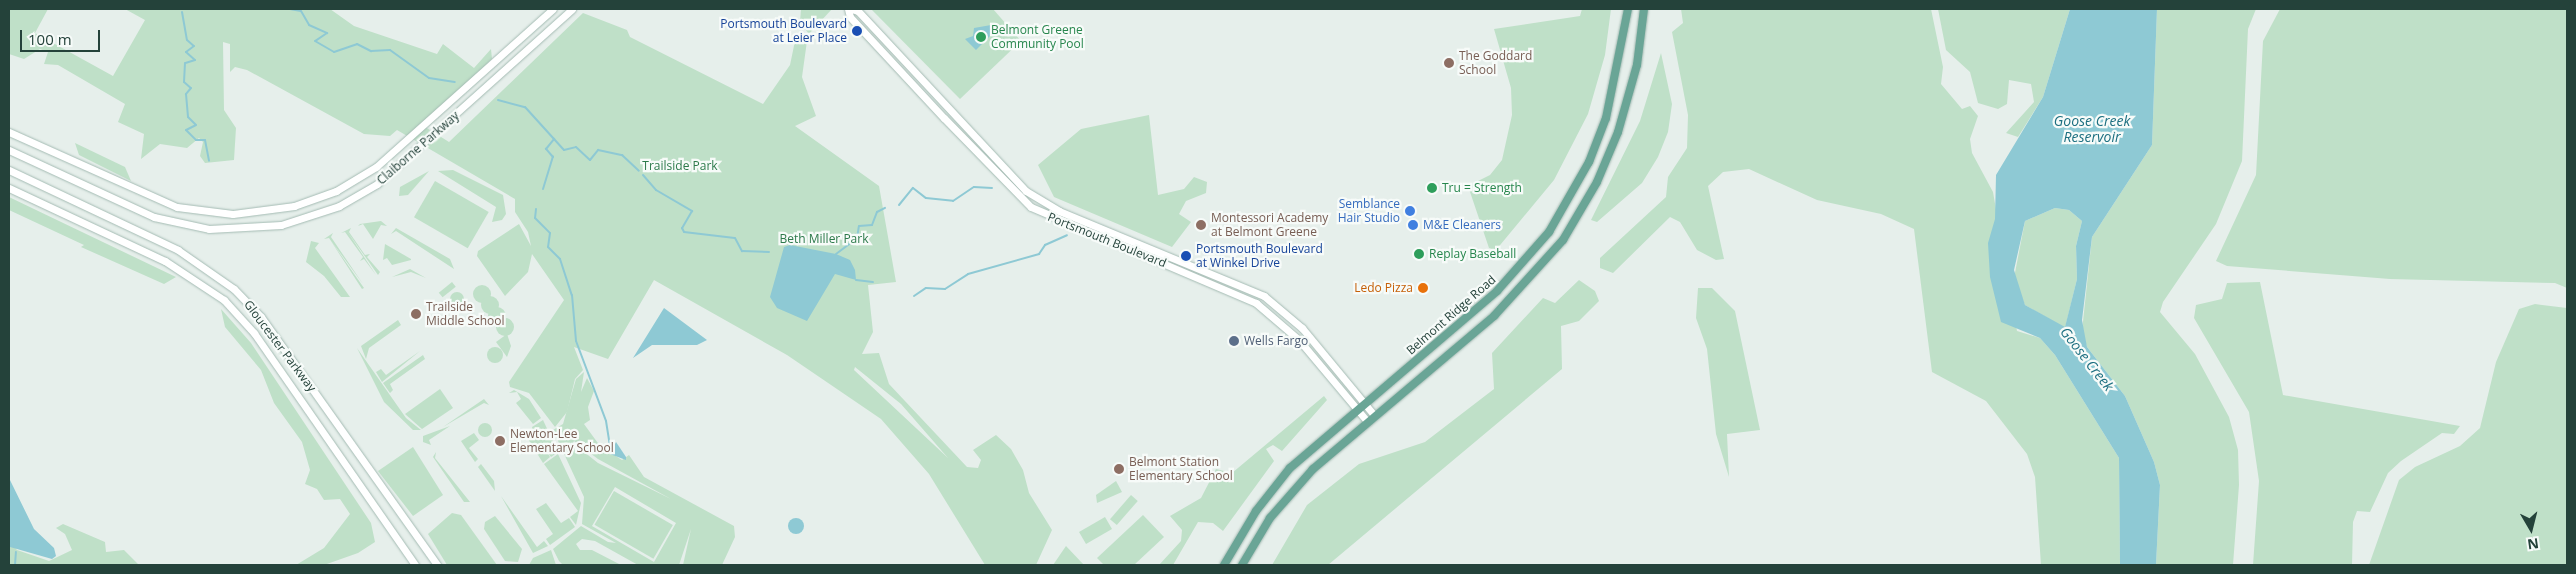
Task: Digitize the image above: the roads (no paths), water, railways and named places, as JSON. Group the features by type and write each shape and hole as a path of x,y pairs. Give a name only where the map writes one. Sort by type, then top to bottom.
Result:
{"main road":[{"name":"Claiborne Parkway","path":"9,132 177,207 233,214 294,206 336,191 376,168 553,9"},
{"name":"Claiborne Parkway","path":"9,150 154,217 209,228 281,225 340,206 377,184 572,9"},
{"name":"Portsmouth Boulevard","path":"1367,421 1291,332 1248,298 1055,221 1031,207 850,18 849,9 858,11 1026,191 1059,211 1264,296 1302,328 1374,415"},
{"name":"Belmont Ridge Road","path":"1224,565 1271,490 1312,446 1498,291 1550,232 1589,162 1606,118 1628,9"},
{"path":"1242,565 1296,485 1374,415 1506,305 1563,240 1597,182 1618,132 1637,65 1644,9"},
{"name":"Gloucester Parkway","path":"9,170 178,250 234,289 261,317 437,565"},
{"name":"Gloucester Parkway","path":"9,188 165,262 224,300 254,333 415,565"}],"water":[{"path":"2070,9 2157,9 2152,145 2092,237 2082,320 2087,347 2125,396 2154,462 2160,485 2156,565 2120,565 2119,458 2055,355 2040,338 2001,322 1990,277 1988,243 1995,219 1996,175 2043,97","holes":["2055,208 2069,210 2082,221 2076,246 2077,279 2065,327 2025,305 2014,270 2025,221"]},
{"name":"Belmont Greene Community Pool","path":"991,25 994,32 976,50 965,39 973,36 974,28"},
{"path":"790,245 836,254 850,260 855,270 856,280 835,274 807,321 777,308 770,297 784,247"},
{"path":"664,308 707,340 697,345 652,345 633,358"},
{"path":"616,442 626,457 626,460 610,454"},
{"path":"9,478 34,529 54,548 56,556 52,559 10,547"},
{"path":"796,518 802,520 804,526 802,532 796,534 790,532 788,526 790,520"}],"waterway":[{"path":"290,9 301,11 309,25 327,33 315,41 334,52 357,44 371,51 390,50 429,78 455,82"},
{"path":"182,12 187,40 194,46 186,52 195,60 185,63 184,82 191,88 186,94 188,117 196,125 186,130 196,140 205,140 209,161"},
{"path":"498,100 525,107 564,150 576,147 590,160 598,150 622,155 639,171"},
{"path":"543,189 553,157 546,149 554,139"},
{"path":"643,175 656,190 692,211 682,228 684,232 735,238 742,251 769,252"},
{"path":"899,205 913,188 926,198 953,201 974,187 992,188"},
{"path":"836,254 857,238 859,226 872,225 877,212 885,208"},
{"path":"536,209 535,218 550,233 548,247 560,259 572,295 576,341 606,421 610,446"},
{"path":"914,296 926,288 945,289 968,274 1039,254 1045,245 1067,235"},
{"path":"856,280 873,282"},
{"path":"15,565 16,552"}],"place":[{"name":"Portsmouth Boulevard at Leier Place","path":"857,31"},
{"name":"Belmont Greene Community Pool","path":"981,37"},
{"name":"The Goddard School","path":"1449,63"},
{"name":"Tru = Strength","path":"1432,188"},
{"name":"Semblance Hair Studio","path":"1410,211"},
{"name":"Montessori Academy at Belmont Greene","path":"1201,225"},
{"name":"M&E Cleaners","path":"1413,225"},
{"name":"Replay Baseball","path":"1419,254"},
{"name":"Portsmouth Boulevard at Winkel Drive","path":"1186,256"},
{"name":"Ledo Pizza","path":"1423,288"},
{"name":"Trailside Middle School","path":"416,314"},
{"name":"Wells Fargo","path":"1234,341"},
{"name":"Newton-Lee Elementary School","path":"500,441"},
{"name":"Belmont Station Elementary School","path":"1119,469"}],"water label":[{"name":"Goose Creek Reservoir","path":"2092,130"},
{"name":"Goose Creek","path":"2087,359"}],"park label":[{"name":"Trailside Park","path":"680,166"},
{"name":"Beth Miller Park","path":"824,239"}]}
